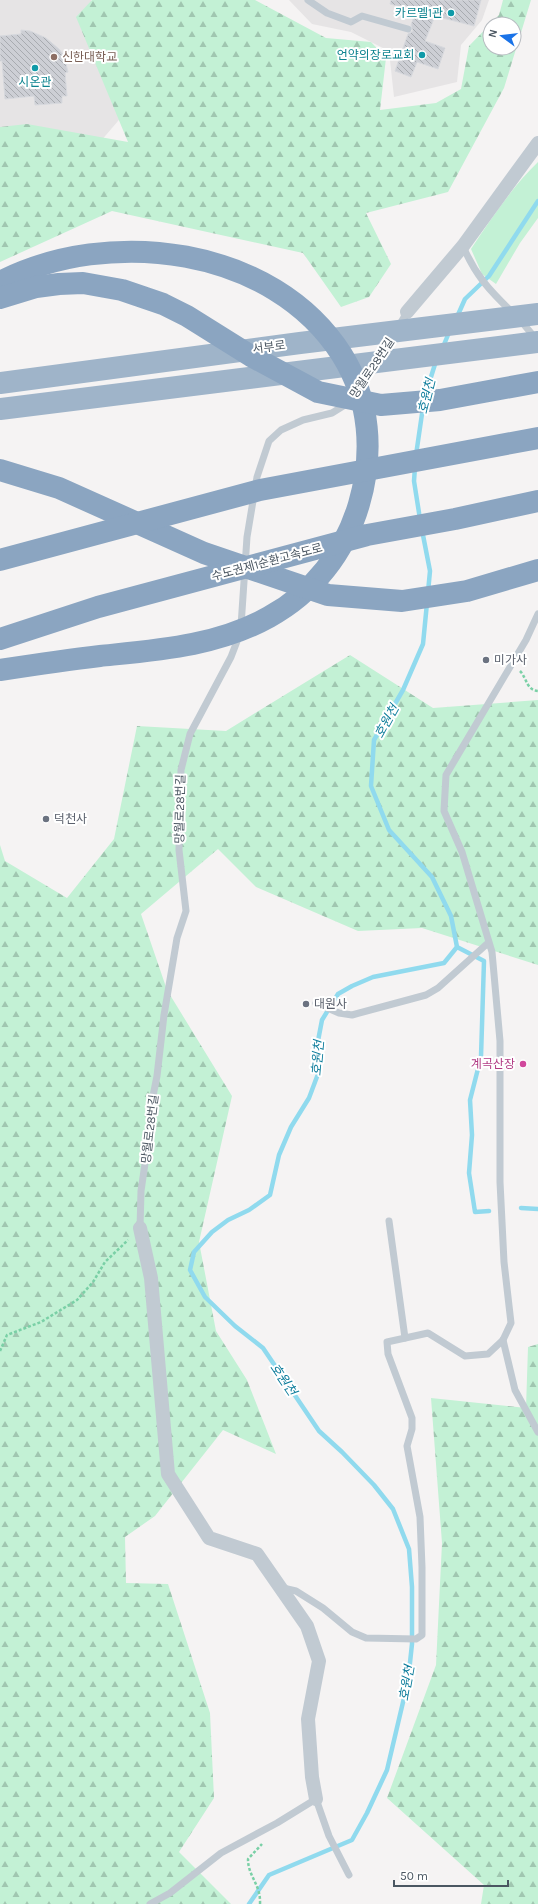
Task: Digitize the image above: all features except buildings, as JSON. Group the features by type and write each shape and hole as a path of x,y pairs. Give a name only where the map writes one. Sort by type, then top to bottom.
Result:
{"highway":[{"path":"0,282 40,265 98,252 165,253 194,258 222,266 262,282 290,299 305,311 334,344 346,363 359,391 366,420 368,438 366,474 355,518 338,553 317,580 296,600 270,617 237,632 181,646 0,670"},
{"path":"0,298 19,291 48,285 71,283 97,285 122,290 149,299 200,323 251,356 318,392 381,405 440,400 538,382"},
{"name":"서부로","path":"0,382 538,314"},
{"path":"0,409 538,342"},
{"path":"0,560 260,490 537,438"},
{"path":"0,470 30,478 81,498 204,553 328,595 402,601 467,591 538,570"},
{"name":"수도권제1순환고속도로","path":"6,636 98,607 367,535 455,519 538,501"}],"street":[{"name":"망월로28번길","path":"406,312 463,246 538,143"},
{"name":"망월로28번길","path":"140,1228 151,1278 168,1474 208,1538 257,1554 282,1588"},
{"path":"282,1588 307,1626 319,1661 308,1719 312,1777 316,1799"}],"lane":[{"path":"308,0 327,13 351,22 362,16 408,29"},
{"path":"463,246 471,266 492,293 526,325 538,342"},
{"name":"망월로28번길","path":"140,1228 141,1191 149,1136 150,1111 157,1076 164,1015 177,938 186,911 179,850 180,770 190,734 231,657 240,633 246,538 257,477 263,454 269,441 281,430 303,420 332,414 347,405 389,345 406,312"},
{"path":"282,1588 296,1591 322,1608 352,1632 366,1638 416,1639 422,1635 420,1517 407,1446 412,1429 412,1418 388,1354 387,1342 428,1333 465,1356 488,1354 503,1340 511,1323 504,1262 500,1182 500,1041 492,952 488,943 462,852 444,811 446,775 526,640 538,614"},
{"path":"316,1002 339,1013 352,1015 426,995 438,988 488,943"},
{"path":"389,1221 405,1338"},
{"path":"503,1340 515,1390 538,1432"},
{"path":"150,1904 170,1893 221,1853 277,1823 316,1799 329,1836 349,1874"}],"path":[{"path":"512,664 524,675 528,685 533,690 538,691"},
{"path":"0,1351 7,1336 41,1322 77,1300 93,1282 105,1262 140,1228"},
{"path":"248,1867 260,1892 260,1904"}],"shaded area":[{"name":"신한대학교","path":"0,0 91,0 124,114 76,170 0,222"},
{"path":"289,0 489,0 483,16 482,16 482,20 461,45 457,82 394,97 389,51 351,32 312,24"}],"green space":[{"path":"92,0 255,0 326,38 371,42 386,58 380,110 436,103 461,89 469,46 482,32 482,56 514,56 504,88 448,192 366,213 391,264 369,297 341,307 303,253 112,211 0,262 0,127 27,124 128,142 76,17"},
{"path":"503,0 531,0 522,29 522,16 498,16"},
{"path":"538,162 538,218 520,243 496,284 482,274 471,249 494,215 528,172"},
{"path":"350,655 433,708 538,700 538,965 422,928 358,931 256,887 218,849 141,914 167,990 232,1096 199,1242 216,1331 247,1380 276,1454 223,1430 155,1516 125,1537 126,1583 168,1584 210,1713 214,1798 179,1852 231,1904 0,1904 0,845 5,861 67,898 114,839 137,726 226,731"},
{"path":"538,1344 538,1904 481,1904 484,1885 387,1798 436,1665 442,1543 431,1398 526,1408 528,1347"}],"waterway":[{"name":"호원천","path":"457,317 465,299 489,276 538,201"},
{"name":"호원천","path":"443,347 450,330"},
{"name":"호원천","path":"425,396 436,361"},
{"name":"호원천","path":"416,455 423,407"},
{"name":"호원천","path":"415,467 414,481 420,519"},
{"name":"호원천","path":"422,530 430,571 428,592"},
{"name":"호원천","path":"249,1904 269,1875 352,1840 367,1813 387,1770 408,1681 412,1644 412,1587 409,1549 393,1509 374,1485 319,1431 263,1348 235,1326 205,1297 190,1270 194,1252 212,1232 228,1220 249,1210 270,1195 279,1155 291,1127 309,1098 318,1074 319,1065 317,1046 322,1020 338,994 373,977 444,963 457,947 451,916 432,877 389,830 371,786 374,740 403,690 423,644 427,603"},
{"path":"457,947 484,961 481,1057 470,1100 472,1135 469,1173 475,1212 489,1211"},
{"path":"521,1208 538,1209"}],"place":[{"name":"카르멜1관","path":"451,13"},
{"name":"언약의장로교회","path":"422,55"},
{"name":"신한대학교","path":"54,57"},
{"name":"시온관","path":"35,68"},
{"name":"미가사","path":"486,660"},
{"name":"덕천사","path":"46,819"},
{"name":"대원사","path":"306,1004"},
{"name":"계곡산장","path":"523,1064"}]}
